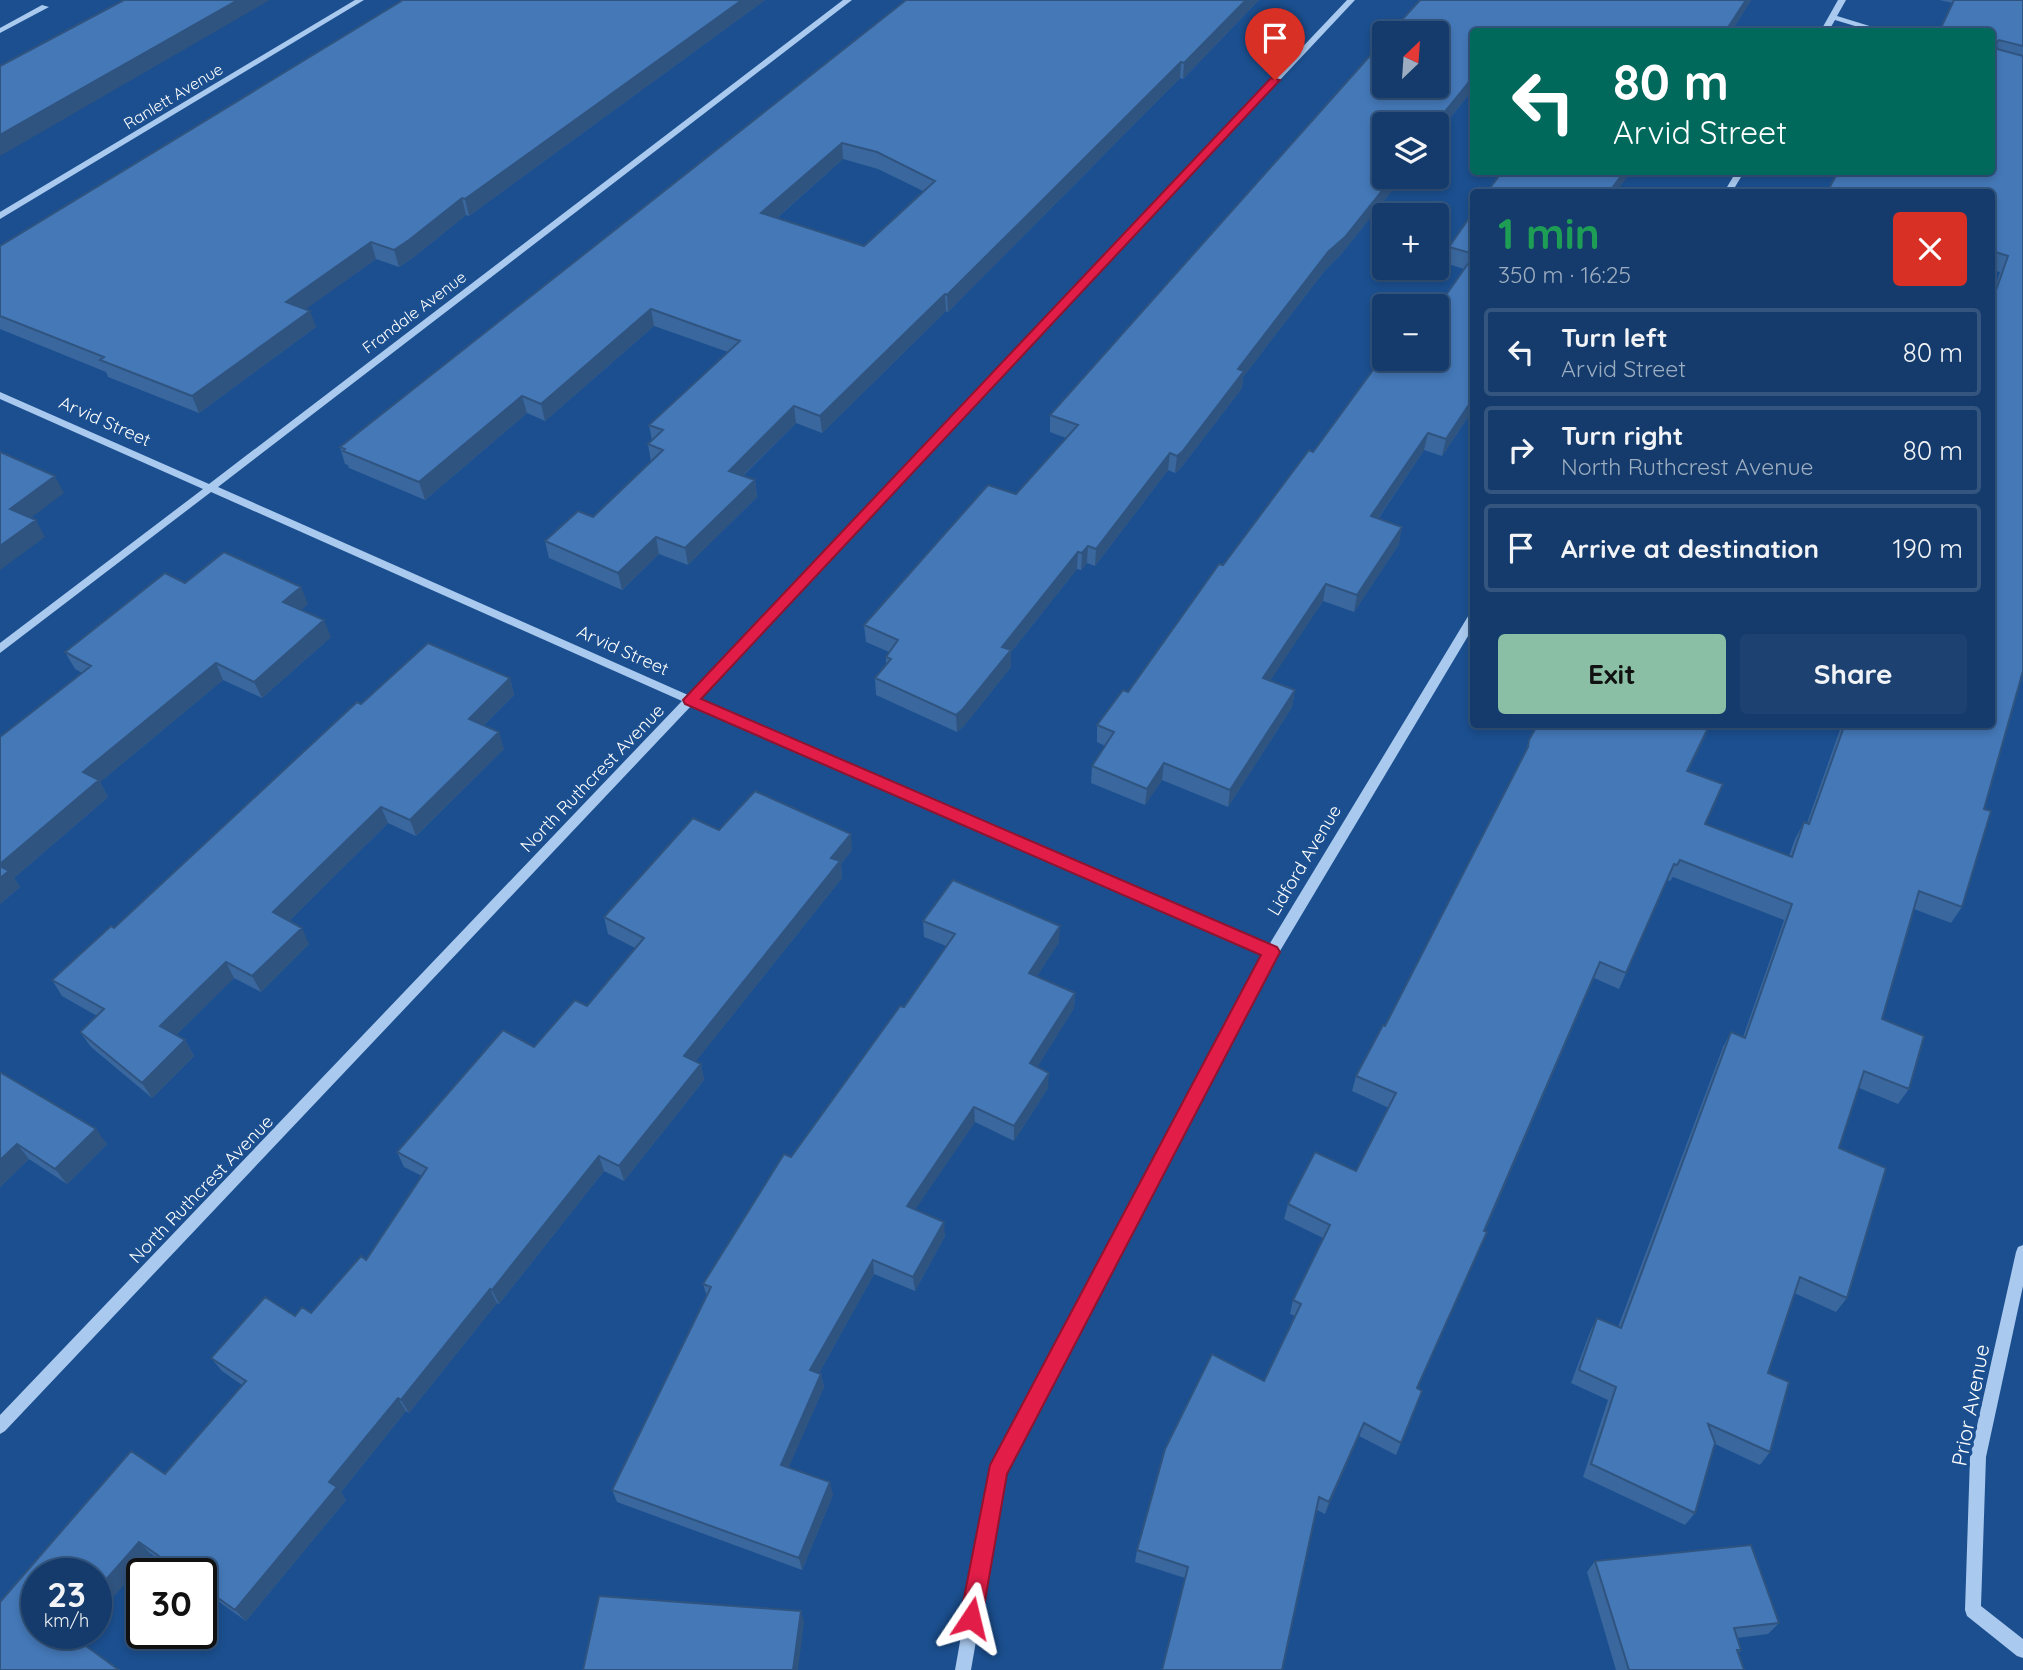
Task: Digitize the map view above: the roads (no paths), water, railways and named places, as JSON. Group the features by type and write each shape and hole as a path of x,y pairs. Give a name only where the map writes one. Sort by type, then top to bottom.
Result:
{"street":[{"name":"Ranlett Avenue","path":"0,216 360,0"},
{"name":"Frandale Avenue","path":"0,649 848,0"},
{"name":"North Ruthcrest Avenue","path":"0,1426 1351,0"},
{"path":"1826,28 1842,0"},
{"path":"0,31 45,7"},
{"path":"1833,17 1871,28"},
{"name":"Arvid Street","path":"0,395 690,700 1272,952"},
{"name":"Lidford Avenue","path":"963,1670 997,1472 1272,952 1470,623"},
{"name":"Prior Avenue","path":"2023,1252 1978,1457 1973,1610 2023,1650"}]}
